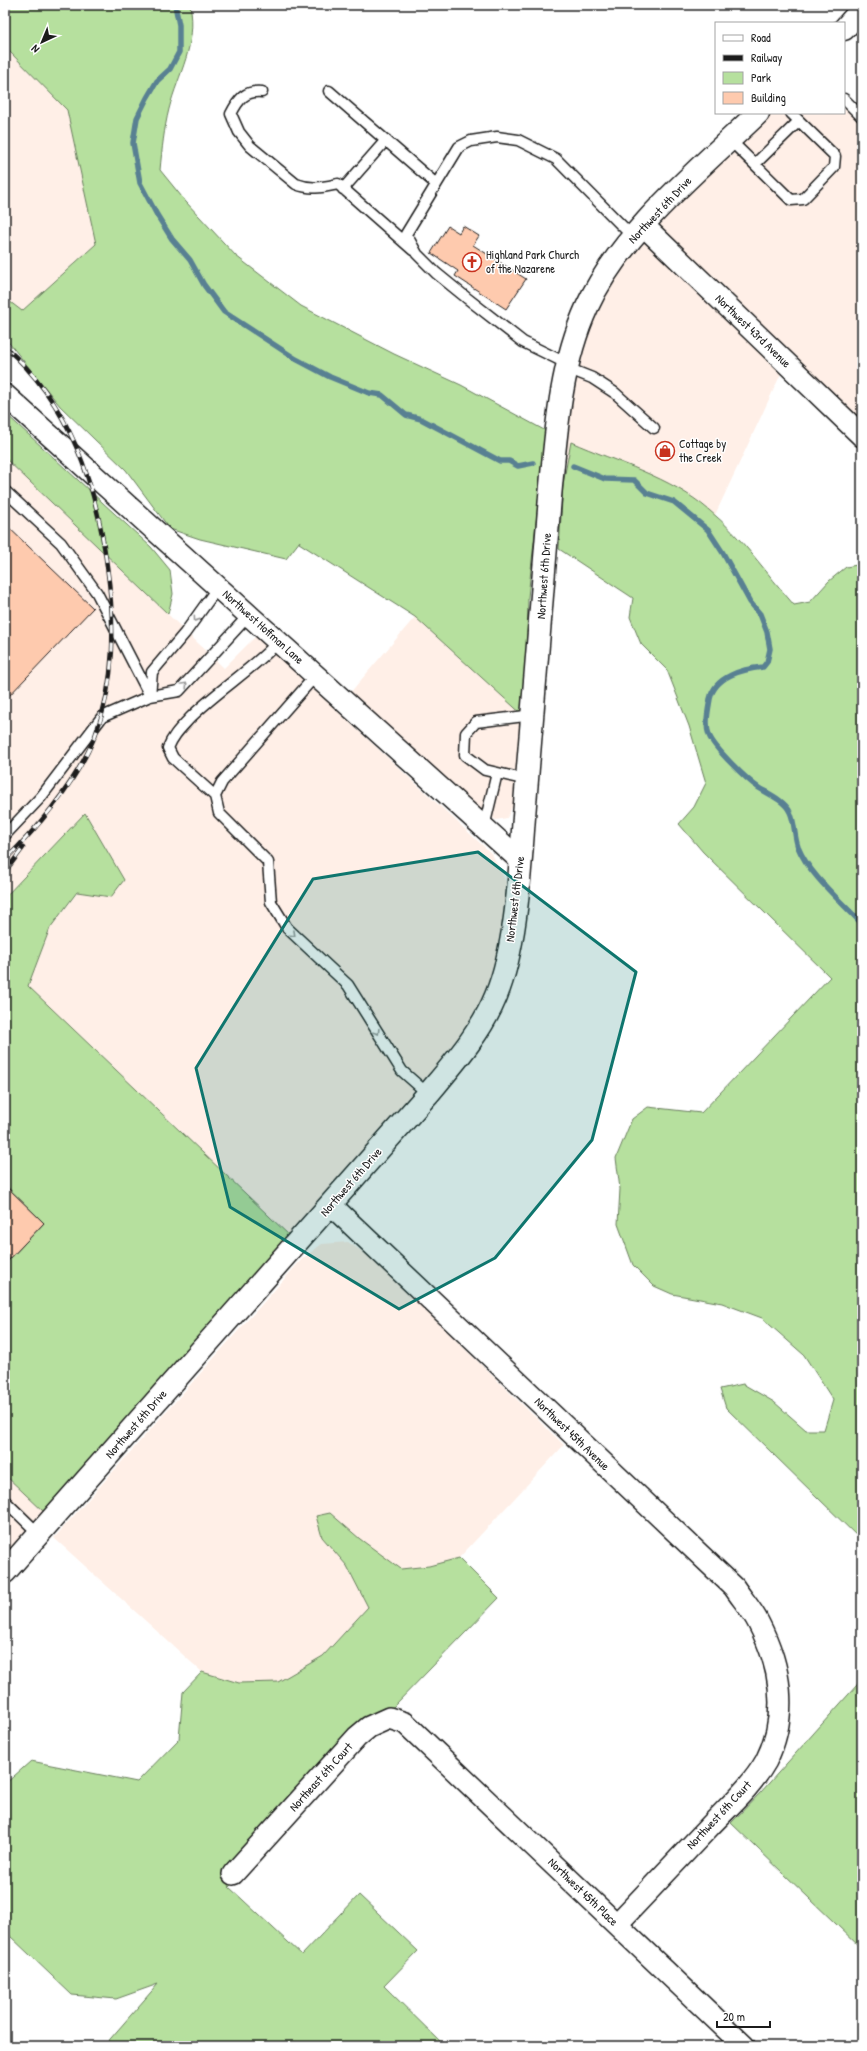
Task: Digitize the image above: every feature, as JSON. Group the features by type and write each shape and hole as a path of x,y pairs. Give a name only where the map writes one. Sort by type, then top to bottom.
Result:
{"main road":[{"path":"845,28 861,11"},
{"name":"Northwest 6th Drive","path":"5,1572 428,1094 453,1065 483,1022 495,998 508,954 520,860 554,458 567,366 580,324 594,293 638,231 757,114"}],"street":[{"name":"Northwest 43rd Avenue","path":"638,231 862,436"},
{"name":"Northwest Hoffman Lane","path":"5,395 520,860"},
{"name":"Northwest 45th Avenue","path":"331,1204 734,1587 758,1622 774,1660 780,1685"},
{"name":"Northwest 6th Court","path":"617,1924 745,1789 765,1762 776,1738 780,1712 780,1685"},
{"name":"Northeast 6th Court","path":"233,1874 357,1737 369,1727 389,1718 405,1723 422,1738"},
{"name":"Northwest 45th Place","path":"422,1738 744,2046"}],"lane":[{"path":"262,92 254,91 244,95 237,102 231,114 239,132 250,146 296,184 304,187 317,188 338,184 441,277 523,342 592,378 615,393 654,428"},
{"path":"329,91 436,184"},
{"path":"845,100 861,113"},
{"path":"730,140 791,200 803,198 834,167 835,156 792,114"},
{"path":"755,164 799,121"},
{"path":"417,254 406,234 459,147 471,141 497,137 518,140 556,159 638,231"},
{"path":"343,189 386,140"},
{"path":"5,491 61,543 97,593 150,696"},
{"path":"150,696 152,672 185,634 218,587"},
{"path":"5,835 41,797 102,717 150,696 179,691 249,615"},
{"path":"278,642 263,658 208,700 172,737 168,748 173,758 215,796 219,813 268,862 271,902 287,928 348,985 402,1071 428,1094"},
{"path":"215,796 222,782 316,675"},
{"path":"527,780 485,770 465,755 466,733 476,722 533,715"},
{"path":"484,827 497,773"},
{"path":"5,1501 39,1534"}],"highlighted area":[{"path":"478,852 636,972 592,1140 495,1258 399,1309 230,1207 196,1068 313,879"}],"shaded area":[{"path":"5,47 67,110 96,244 22,311 5,298"},
{"path":"845,109 862,125 862,436 786,363 708,530 554,458 594,293 757,114 845,114"},
{"path":"5,458 224,668 256,636 492,854 506,882 504,915 493,972 475,1020 441,1065 291,1237 28,986 50,928 78,892 111,897 124,880 85,813 5,897"},
{"path":"415,617 525,717 514,803 507,818 496,820 469,804 349,694"},
{"path":"348,1242 369,1256 564,1445 459,1558 429,1566 401,1569 360,1539 330,1513 322,1537 347,1566 368,1607 323,1656 278,1682 239,1683 202,1672 54,1538 302,1259 322,1244"},
{"path":"5,1475 44,1512 5,1557"}],"green space":[{"path":"5,5 190,5 192,19 189,46 169,109 164,132 160,170 186,202 236,256 301,306 394,354 461,385 546,431 528,597 525,717 415,617 299,543 300,541 286,559 200,539 170,529 126,470 60,406 5,338 5,298 22,311 96,244 67,110 5,47"},
{"path":"5,413 151,547 170,570 173,594 168,614 5,458"},
{"path":"571,442 661,479 694,498 732,532 794,605 810,602 829,581 846,567 862,564 862,1541 726,1408 720,1389 743,1384 774,1402 806,1430 824,1430 833,1400 804,1355 762,1318 722,1303 672,1294 654,1286 633,1265 618,1224 620,1189 616,1158 632,1119 648,1107 701,1113 830,977 703,852 679,824 694,807 706,783 689,726 667,670 641,644 630,617 633,598 559,549 563,484"},
{"path":"85,813 124,880 111,897 77,892 50,928 28,986 291,1237 44,1512 5,1475 5,1264 44,1223 5,1185 5,897"},
{"path":"330,1513 360,1539 401,1569 429,1566 459,1558 499,1598 359,1742 229,1887 302,1955 359,1895 418,1951 384,1986 445,2046 104,2046 158,1984 116,1999 72,1995 10,1936 5,1928 5,1784 31,1761 137,1782 179,1739 183,1692 202,1672 239,1683 278,1682 323,1656 368,1607 347,1566 322,1537 316,1516"},
{"path":"862,1677 862,1949 731,1823 761,1792 857,1685"}],"building":[{"name":"Highland Park Church of the Nazarene","path":"448,226 459,233 463,226 479,236 473,245 526,279 506,309 455,276 458,271 431,253"},
{"path":"5,524 93,608 5,700"},
{"path":"5,1185 44,1223 5,1264"}],"waterway":[{"path":"175,5 179,25 179,52 170,69 157,81 147,98 137,118 133,143 140,183 157,215 172,239 190,260 204,285 224,312 296,359 330,377 369,393 382,395 406,415 421,419 500,461 509,461 518,466 533,463"},
{"path":"573,466 605,479 634,480 647,493 674,502 708,530 723,553 750,602 760,614 767,632 770,649 767,662 763,667 731,675 724,679 713,691 707,717 709,735 717,748 739,771 759,788 776,798 788,808 793,820 798,847 810,868 862,924"}],"railway":[{"path":"5,347 28,369 47,393 63,419 87,475 96,505 107,566 110,588 112,631 112,652 107,694 95,736 78,770 67,787 44,818 5,860"},
{"path":"5,872 23,848"}],"place":[{"name":"Highland Park Church of the Nazarene","path":"472,262"},
{"name":"Cottage by the Creek","path":"665,451"}]}
